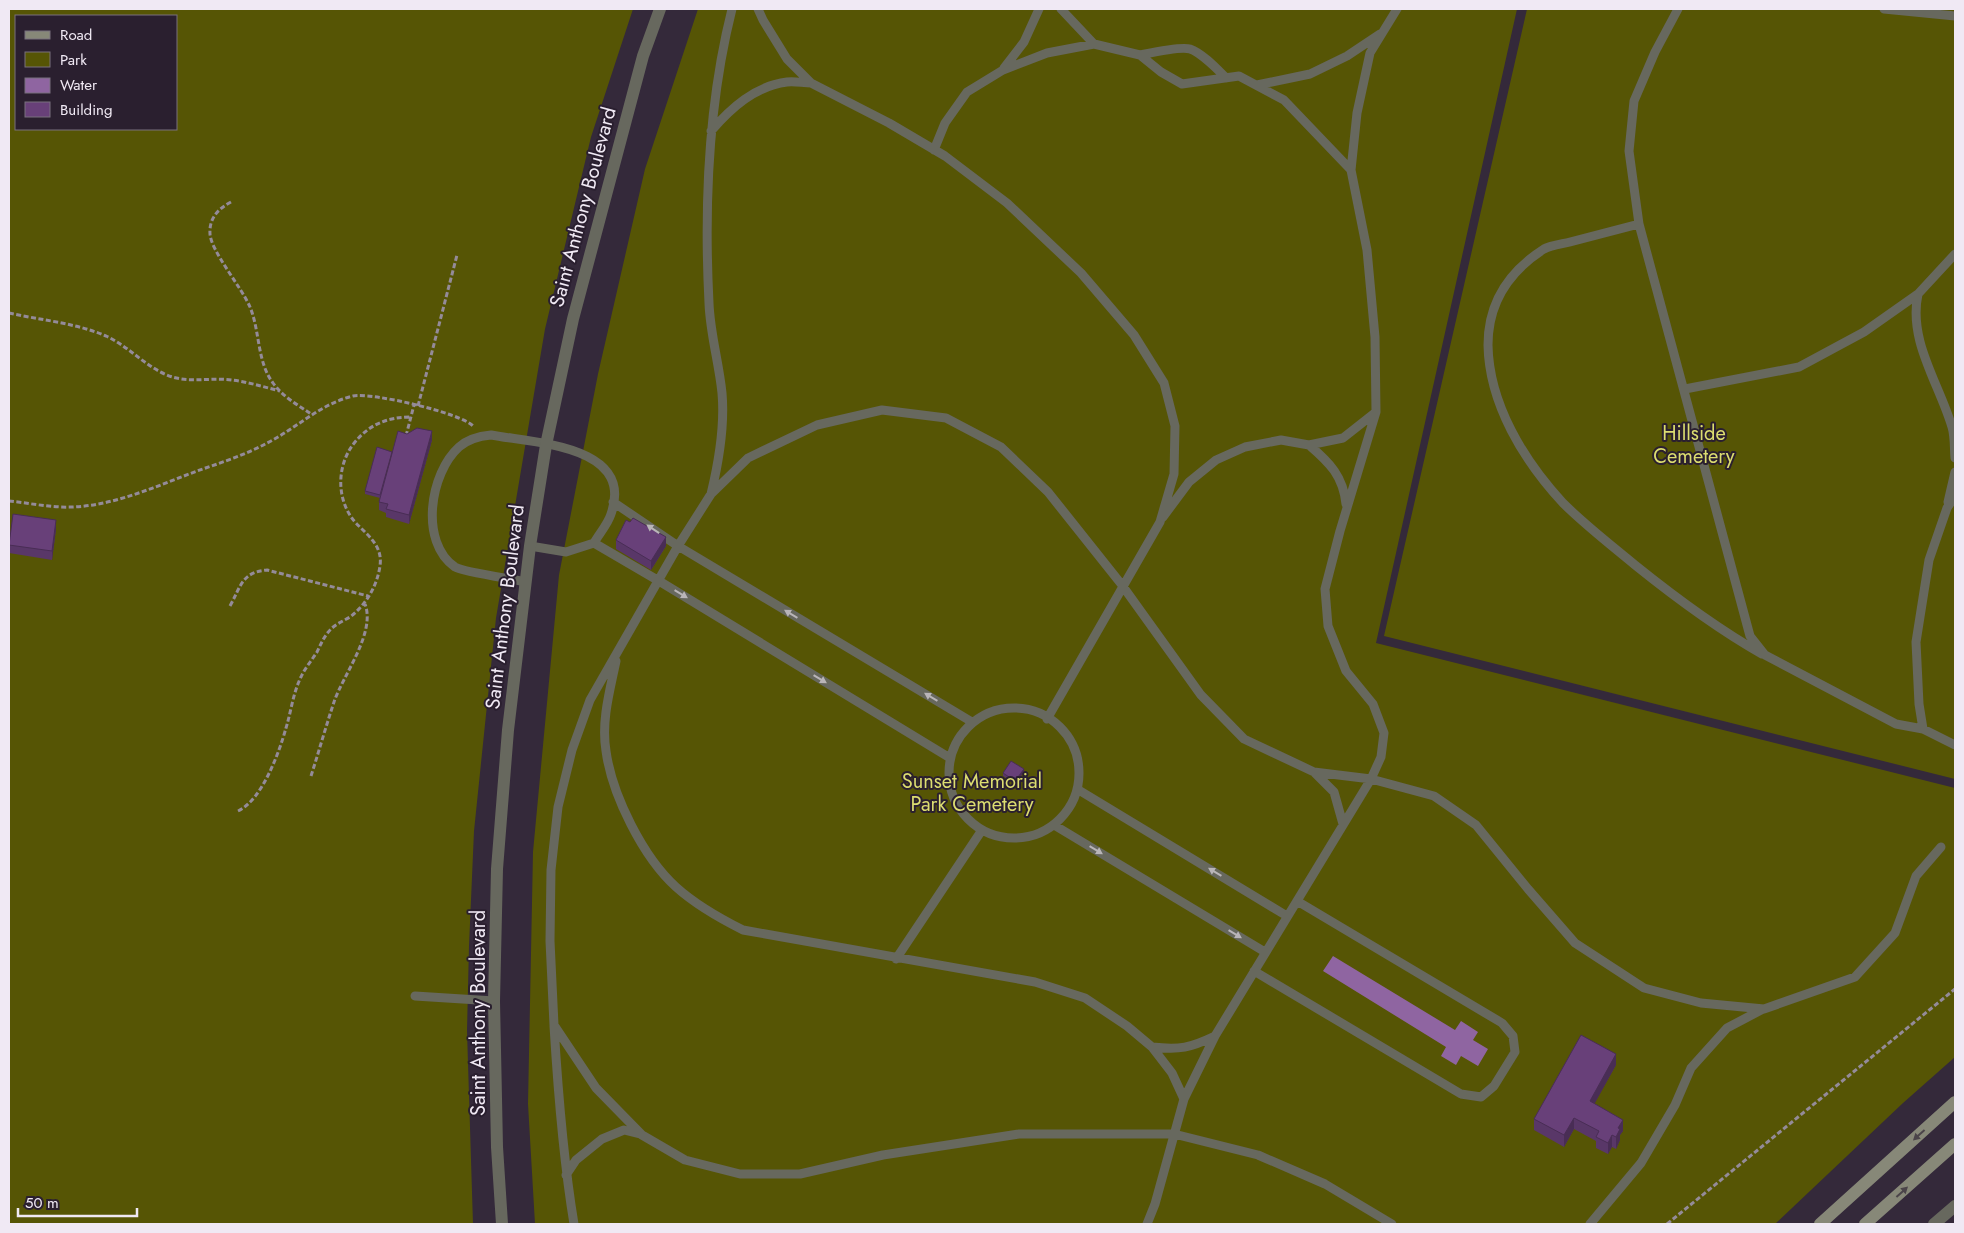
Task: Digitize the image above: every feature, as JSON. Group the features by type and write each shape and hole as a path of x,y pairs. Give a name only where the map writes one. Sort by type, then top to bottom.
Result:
{"main road":[{"path":"1820,1224 1955,1102"},
{"path":"1865,1224 1955,1144"}],"street":[{"name":"Saint Anthony Boulevard","path":"502,1224 497,1147 494,1001 497,869 508,730 530,546 546,445 573,319 643,56 660,9"},
{"path":"1934,1224 1955,1206"}],"lane":[{"path":"711,494 721,450 722,394 709,304 707,213 711,131 724,40 732,9"},
{"path":"758,9 788,59 811,83 889,123 934,150 1007,203 1081,273 1134,335 1164,383 1175,426 1174,474 1160,522"},
{"path":"1002,70 1024,42 1039,9"},
{"path":"1061,9 1094,44"},
{"path":"1147,1224 1155,1204 1184,1099 1215,1036 1371,779 1381,757 1384,733 1373,704 1346,672 1328,626 1325,589 1376,412 1375,337 1367,250 1351,170 1358,113 1370,54 1397,9"},
{"path":"1678,9 1654,52 1634,102 1629,151 1639,224 1750,636 1766,655"},
{"path":"1884,9 1955,16"},
{"path":"1257,85 1310,74 1347,56 1383,32"},
{"path":"934,150 945,123 967,92 1002,70 1047,54 1094,44 1140,55 1161,72 1182,84 1240,76 1284,100 1351,170"},
{"path":"1140,55 1162,50 1189,48 1214,66 1226,78"},
{"path":"711,131 728,111 757,91 788,82 811,83"},
{"path":"1639,224 1546,248 1510,277 1496,299 1488,329 1489,363 1498,399 1512,432 1541,476 1564,504 1683,604 1730,636 1896,724 1923,729 1955,745"},
{"path":"1684,389 1799,367 1864,332 1918,294 1955,254"},
{"path":"1918,294 1915,310 1919,342 1936,381 1953,429 1955,458"},
{"path":"574,1224 566,1175 557,1087 550,941 551,870 558,807 572,750 590,700 678,546 711,494 748,458 817,424 882,410 946,418 1001,447 1048,492 1122,585 1201,695 1244,739 1314,772 1371,779 1434,796 1476,825 1575,943 1644,988 1701,1003 1764,1009"},
{"path":"1047,719 1122,585 1160,522 1189,482 1216,460 1245,447 1282,440 1309,445 1344,438 1376,412"},
{"path":"526,582 457,568 447,560 435,538 432,510 441,473 450,458 470,440 491,435 573,449 603,465 615,487 611,514 594,543 566,552 530,546"},
{"path":"1309,445 1329,462 1345,489 1347,508"},
{"path":"1923,729 1919,704 1916,642 1930,560 1947,508 1955,472"},
{"path":"1947,508 1955,496"},
{"path":"613,502 678,546 972,722"},
{"path":"594,543 950,758"},
{"path":"617,653 605,715 606,751 619,801 646,850 675,886 707,911 743,930 896,959 1035,982 1085,998 1127,1026 1152,1047 1172,1074 1184,1099"},
{"path":"1013,708 1034,711 1047,719 1058,725 1075,752 1079,770 1077,789 1070,806 1054,825 1036,834 1015,839 996,836 971,823 954,800 948,769 950,758 959,737 972,722 993,711 1013,708"},
{"path":"1314,772 1334,792 1343,824"},
{"path":"1077,789 1287,916"},
{"path":"1054,825 1265,952"},
{"path":"896,959 982,830"},
{"path":"1590,1224 1642,1163 1675,1105 1691,1068 1727,1028 1764,1009 1855,978 1894,933 1916,876 1941,848"},
{"path":"1254,971 1461,1094 1481,1097 1499,1080 1515,1052 1512,1036 1502,1023 1297,901"},
{"path":"415,996 494,1001"},
{"path":"554,1025 596,1088 642,1135"},
{"path":"1152,1047 1171,1049 1191,1047 1215,1036"},
{"path":"566,1175 576,1160 602,1139 624,1130 642,1135 685,1160 740,1174 800,1174 883,1155 1019,1134 1174,1134 1258,1155 1325,1184 1392,1224"}],"path":[{"path":"231,202 219,209 211,221 210,235 214,247 250,307 265,369 273,383 290,400 311,414"},
{"path":"405,437 416,406 457,255"},
{"path":"9,314 81,328 104,335 120,343 168,376 181,379 230,380 280,391"},
{"path":"9,501 72,507 104,503 135,494 264,445 288,432 311,414 335,401 356,396 381,397 454,415 469,422 482,436"},
{"path":"238,811 246,808 252,801 269,772 286,729 298,684 326,635 332,628 365,604 378,574 380,563 373,538 354,521 345,507 341,490 340,476 349,448 362,433 382,420 411,417"},
{"path":"230,606 247,576 254,571 267,570 368,596"},
{"path":"311,776 335,699 355,661 368,613 365,604"},
{"path":"1667,1224 1955,989"}],"green space":[{"path":"9,9 633,9 591,137 545,329 496,618 474,831 469,946 467,1031 473,1224 9,1224"},
{"name":"Sunset Memorial Park Cemetery","path":"698,9 1517,9 1376,643 1955,788 1955,1057 1903,1103 1775,1224 535,1224 528,1104 533,852 559,575 598,374 645,169"},
{"name":"Hillside Cemetery","path":"1527,9 1955,9 1955,779 1384,636"}],"water":[{"path":"1333,956 1455,1030 1461,1021 1478,1032 1473,1040 1488,1049 1478,1066 1461,1056 1456,1065 1441,1056 1446,1047 1323,971"}],"building":[{"path":"417,428 432,431 409,515 386,509 388,504 379,502 398,431 407,434"},
{"path":"377,447 392,452 380,495 365,491"},
{"path":"13,514 56,520 52,551 9,545"},
{"path":"633,518 666,537 651,561 616,540 626,520 630,522"},
{"path":"1011,761 1024,769 1015,781 1003,773"},
{"path":"1581,1035 1616,1054 1590,1101 1623,1120 1618,1128 1620,1129 1616,1137 1612,1135 1608,1143 1596,1137 1599,1131 1574,1118 1564,1135 1534,1119"}]}
